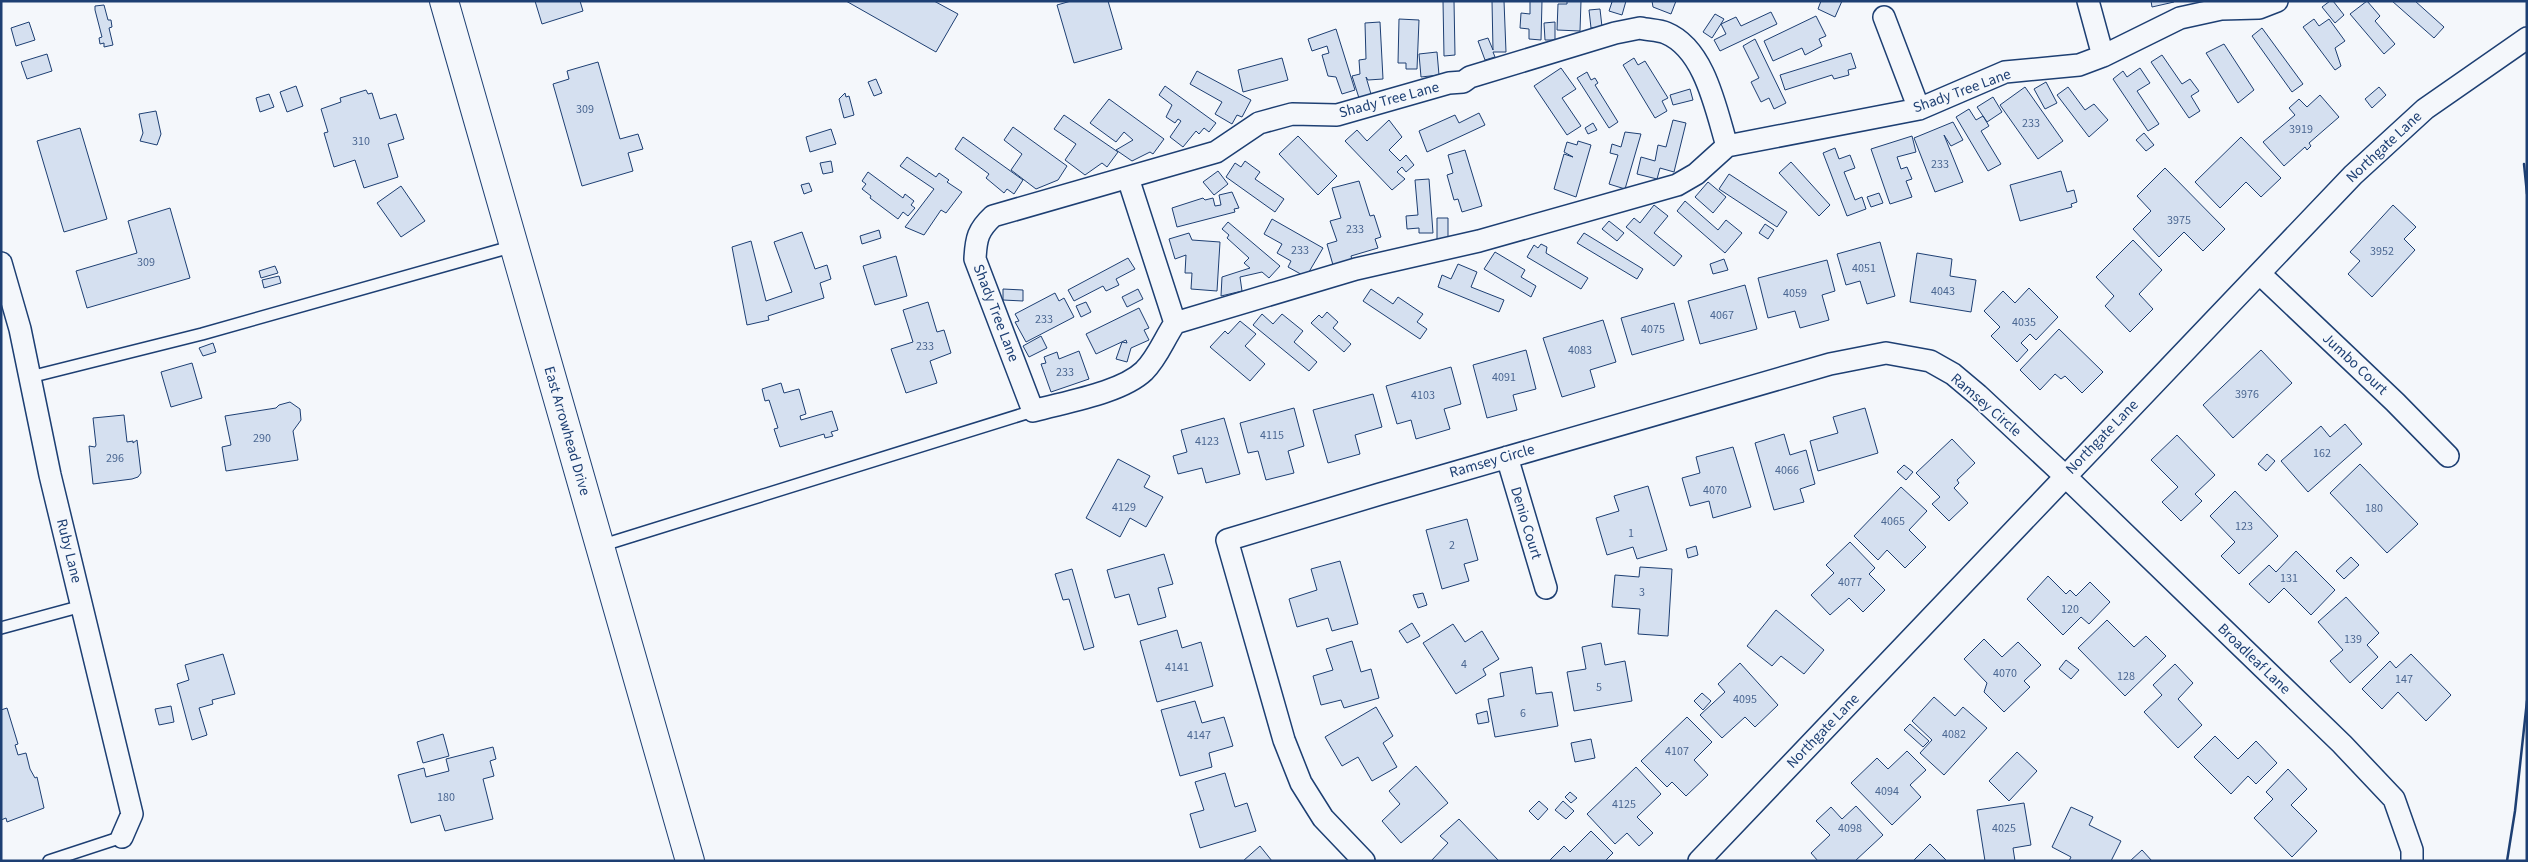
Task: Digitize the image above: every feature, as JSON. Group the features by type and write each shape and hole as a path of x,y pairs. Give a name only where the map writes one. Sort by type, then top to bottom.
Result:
{"street":[{"name":"East Arrowhead Drive","path":"444,1 690,861"},
{"path":"2088,1 2103,56"},
{"name":"Shady Tree Lane","path":"1033,411 975,259 976,244 981,228 993,216 1216,152 1259,123 1292,114 1337,115 1449,83 1463,82 1470,77 1579,44 1640,28 1667,33 1689,49 1699,64 1727,146 1919,109 2005,72 2079,65 2103,56 2180,18 2221,9 2259,8 2277,1"},
{"path":"1884,17 1919,109"},
{"name":"Northgate Lane","path":"1699,861 2353,175 2425,109 2527,38"},
{"path":"1033,411 1125,385 1143,371 1158,354 1175,323 1356,269 1479,242 1677,185 1696,174 1727,146"},
{"path":"1128,178 1175,323"},
{"name":"Ruby Lane","path":"1,263 20,329 50,475 132,814 122,837"},
{"name":"Jumbo Court","path":"2260,274 2395,402 2448,456"},
{"name":"Ramsey Circle","path":"1364,861 1323,818 1301,783 1284,740 1227,540 1830,364 1886,353 1930,361 1953,374 2065,476"},
{"name":"Denio Court","path":"1507,457 1546,588"},
{"name":"Broadleaf Lane","path":"2065,476 2342,744 2394,798 2412,850 2412,861"}],"lane":[{"path":"30,377 202,334 514,246"},
{"path":"600,546 1033,411"},
{"path":"1,628 82,606"},
{"path":"49,861 122,837"}],"building":[{"path":"535,1 580,1 583,11 542,24"},
{"path":"846,1 934,1 958,14 936,52"},
{"path":"1071,1 1108,1 1122,49 1074,63 1057,5"},
{"path":"1443,1 1454,1 1455,55 1444,56"},
{"path":"1492,1 1504,1 1506,52 1493,52 1495,57 1485,60 1478,41 1488,38 1493,50"},
{"path":"1530,1 1542,1 1541,40 1529,39 1529,29 1520,28 1521,13 1530,14"},
{"path":"1567,1 1581,1 1580,31 1557,30 1558,4 1567,4"},
{"path":"1609,1 1626,1 1622,15 1609,11 1612,2"},
{"path":"1652,1 1676,1 1671,14 1653,7"},
{"path":"1821,1 1842,1 1835,17 1818,9"},
{"path":"2151,1 2174,1 2174,2 2152,7"},
{"path":"2333,1 2344,15 2335,23 2322,7"},
{"path":"2367,1 2380,16 2375,21 2395,44 2384,54 2350,14"},
{"path":"2392,1 2415,1 2444,27 2434,38"},
{"path":"104,5 108,20 111,20 112,27 109,28 113,45 104,47 104,43 100,44 99,38 102,37 95,6"},
{"path":"1600,9 1602,27 1591,28 1589,10"},
{"path":"1771,12 1777,24 1720,51 1714,40 1726,34 1721,24 1736,17 1741,26"},
{"path":"1715,14 1724,19 1712,38 1703,32"},
{"path":"1816,16 1826,36 1819,39 1822,46 1805,55 1802,48 1773,61 1764,41"},
{"path":"1399,19 1419,20 1417,69 1406,69 1406,63 1398,63"},
{"path":"2314,19 2319,26 2329,19 2345,41 2335,48 2341,66 2335,70 2303,27"},
{"path":"29,22 35,40 16,46 11,28"},
{"path":"1380,22 1383,79 1368,80 1366,77 1371,94 1359,98 1352,76 1360,74 1359,60 1366,59 1365,23"},
{"path":"1555,22 1555,40 1545,40 1544,23"},
{"path":"2262,28 2303,84 2292,92 2252,36"},
{"path":"1336,29 1355,90 1342,94 1336,77 1328,76 1322,55 1329,53 1327,46 1312,51 1308,39"},
{"path":"1755,39 1786,103 1774,109 1769,98 1761,102 1751,82 1759,78 1743,46"},
{"path":"2224,44 2254,90 2238,103 2206,53"},
{"path":"1437,52 1439,75 1421,77 1419,54"},
{"path":"1851,53 1856,68 1848,70 1849,75 1834,79 1832,75 1785,90 1780,75"},
{"path":"47,54 52,71 27,79 21,62"},
{"path":"2162,55 2182,84 2190,79 2199,91 2191,96 2200,111 2189,118 2151,62"},
{"path":"1282,58 1288,80 1243,92 1238,70"},
{"path":"1634,58 1638,65 1645,61 1668,98 1662,101 1667,111 1655,118 1623,65"},
{"path":"598,62 620,139 638,134 643,149 628,153 633,171 582,186 553,84 569,79 567,71"},
{"path":"1561,68 1576,89 1562,98 1581,126 1567,135 1534,86"},
{"path":"2140,68 2150,83 2137,91 2159,124 2148,131 2113,79 2123,71 2127,77"},
{"path":"1197,71 1251,100 1242,117 1237,115 1232,124 1215,114 1222,102 1190,84"},
{"path":"1587,72 1591,80 1595,78 1598,83 1595,85 1618,122 1609,128 1577,78"},
{"path":"876,79 882,93 874,96 868,82"},
{"path":"2046,82 2057,103 2045,109 2034,89"},
{"path":"296,86 303,106 287,112 280,92"},
{"path":"1165,86 1216,123 1209,132 1204,128 1199,134 1196,131 1183,147 1170,137 1181,121 1178,119 1175,123 1166,117 1172,105 1159,95"},
{"path":"2025,87 2063,141 2038,159 2000,105"},
{"path":"2068,87 2085,110 2094,104 2108,120 2089,137 2057,95"},
{"path":"2379,87 2386,95 2372,108 2365,99"},
{"path":"1690,89 1693,100 1673,105 1670,95"},
{"path":"366,90 368,94 372,93 380,119 396,114 404,139 388,144 398,177 364,188 355,160 334,167 324,133 328,132 321,109 341,102 340,98"},
{"path":"845,93 846,97 849,96 854,115 844,118 839,99"},
{"path":"269,94 274,107 260,112 256,98"},
{"path":"2320,95 2339,117 2309,143 2311,146 2307,150 2305,147 2284,166 2263,142 2295,115 2289,108 2299,99 2307,107"},
{"path":"1993,97 2002,112 1987,122 1977,107"},
{"path":"1109,99 1164,139 1153,154 1150,152 1132,161 1116,150 1133,140 1124,132 1116,142 1090,123"},
{"path":"1969,109 1976,120 1983,116 1989,126 1981,131 2001,164 1988,171 1956,117"},
{"path":"156,111 161,134 157,145 140,141 143,133 139,114"},
{"path":"1479,113 1485,125 1427,152 1419,131 1455,115 1459,123"},
{"path":"1064,115 1118,152 1107,167 1102,163 1085,175 1065,160 1076,144 1054,129"},
{"path":"1389,120 1402,137 1389,150 1400,161 1406,155 1414,165 1406,172 1402,167 1397,172 1405,179 1392,190 1345,141 1357,130 1367,141"},
{"path":"1673,120 1686,123 1674,172 1660,168 1657,179 1637,174 1641,157 1655,161 1658,145 1666,147"},
{"path":"1953,122 1963,140 1951,146 1944,135 1963,182 1935,192 1914,138"},
{"path":"1593,123 1597,130 1588,134 1585,128"},
{"path":"1013,127 1067,166 1058,180 1036,189 1011,170 1022,154 1004,140"},
{"path":"80,128 107,219 64,232 37,141"},
{"path":"831,129 836,144 810,152 806,137"},
{"path":"1625,132 1641,134 1625,189 1609,184 1618,155 1610,153 1612,144 1621,147"},
{"path":"2144,133 2154,145 2146,151 2136,140"},
{"path":"1298,136 1337,176 1318,195 1279,154"},
{"path":"1912,136 1916,152 1897,157 1901,169 1907,167 1912,179 1906,181 1912,197 1890,204 1871,149"},
{"path":"963,137 1023,180 1014,194 1007,189 1004,193 986,178 989,174 955,149"},
{"path":"2241,137 2281,178 2261,197 2246,182 2220,208 2195,182"},
{"path":"1578,141 1591,145 1576,197 1554,189 1564,154 1573,157 1564,152 1567,142 1577,145"},
{"path":"1835,148 1839,159 1850,155 1855,168 1844,172 1855,200 1862,197 1866,209 1847,216 1823,153"},
{"path":"1465,150 1482,206 1462,212 1458,199 1454,200 1447,175 1453,173 1448,155"},
{"path":"907,157 936,177 939,173 949,180 947,182 962,192 946,213 941,210 924,235 905,227 934,189 900,166"},
{"path":"831,161 833,172 823,174 820,163"},
{"path":"1245,161 1260,172 1255,179 1284,199 1275,212 1226,177 1235,163 1241,167"},
{"path":"1791,162 1830,205 1819,216 1779,173"},
{"path":"2165,168 2225,229 2203,251 2184,232 2159,257 2133,229 2151,211 2137,196"},
{"path":"1218,171 1228,184 1214,195 1203,182"},
{"path":"2061,171 2067,192 2074,190 2077,202 2071,204 2072,207 2020,221 2010,185"},
{"path":"868,172 903,198 905,194 914,201 911,205 915,208 908,216 903,212 898,219 870,198 871,196 862,189 866,184 862,181"},
{"path":"1729,174 1787,212 1777,227 1719,189"},
{"path":"1429,179 1433,233 1419,233 1419,228 1407,229 1406,216 1418,215 1415,180"},
{"path":"1359,181 1370,216 1374,215 1381,237 1375,239 1378,248 1351,256 1352,260 1333,265 1327,244 1337,241 1330,221 1341,218 1332,188"},
{"path":"1708,182 1726,197 1713,213 1695,197"},
{"path":"809,183 812,191 804,194 801,185"},
{"path":"401,186 425,221 401,237 377,203"},
{"path":"1232,192 1239,208 1234,209 1235,212 1177,227 1172,208 1203,198 1205,200 1213,198 1215,206 1221,205 1219,195"},
{"path":"1879,193 1883,203 1871,207 1867,197"},
{"path":"1685,201 1718,230 1726,220 1742,233 1725,253 1677,211"},
{"path":"1654,205 1668,216 1654,233 1682,256 1674,266 1626,227 1634,218 1640,223"},
{"path":"2393,205 2416,227 2404,239 2415,250 2372,297 2348,274 2360,261 2350,252"},
{"path":"170,208 190,278 87,308 76,271 137,253 128,221"},
{"path":"1437,218 1448,218 1448,239 1437,239"},
{"path":"1272,219 1323,248 1306,277 1288,267 1291,261 1277,253 1282,244 1264,234"},
{"path":"1609,221 1624,233 1617,241 1602,229"},
{"path":"1228,222 1280,266 1269,278 1262,272 1240,277 1242,291 1221,296 1222,277 1250,268 1244,263 1249,258 1227,238 1229,235 1222,229"},
{"path":"1765,224 1774,230 1768,239 1759,233"},
{"path":"879,230 881,238 862,244 860,236"},
{"path":"802,232 815,269 827,265 831,279 820,283 824,298 768,316 769,320 747,325 732,247 751,241 766,301 792,292 774,242"},
{"path":"1189,233 1192,240 1220,242 1217,291 1191,289 1192,273 1185,273 1186,255 1175,259 1169,239"},
{"path":"1584,233 1643,269 1637,279 1577,243"},
{"path":"2133,240 2162,270 2139,294 2153,309 2130,332 2105,306 2114,296 2096,277"},
{"path":"1880,242 1895,296 1867,304 1860,281 1846,285 1837,254"},
{"path":"1541,244 1547,247 1546,253 1588,278 1581,289 1527,257 1534,245 1538,248"},
{"path":"1495,252 1525,270 1521,277 1536,286 1531,297 1484,269"},
{"path":"1917,253 1952,259 1950,276 1976,280 1971,312 1910,302"},
{"path":"896,256 907,296 875,305 863,266"},
{"path":"1128,258 1135,269 1116,279 1119,285 1106,291 1103,286 1074,301 1068,290"},
{"path":"1724,259 1728,270 1713,274 1710,264"},
{"path":"1827,260 1835,291 1822,295 1829,320 1800,328 1795,311 1768,318 1758,278"},
{"path":"1458,264 1477,272 1471,287 1504,300 1499,312 1438,287 1442,275 1451,279"},
{"path":"275,266 278,273 261,278 259,271"},
{"path":"279,276 281,283 264,288 262,280"},
{"path":"1745,285 1757,329 1700,344 1688,301"},
{"path":"2029,288 2058,317 2036,340 2030,334 2021,343 2028,350 2017,362 1991,336 2000,327 1984,311 2003,291 2015,303"},
{"path":"1003,289 1023,290 1023,301 1003,300"},
{"path":"1138,289 1143,299 1127,307 1122,297"},
{"path":"1371,289 1393,304 1398,297 1423,314 1417,322 1427,329 1420,339 1363,301"},
{"path":"1055,293 1059,301 1064,298 1074,317 1026,342 1015,322 1019,321 1015,314"},
{"path":"928,302 937,332 944,330 951,353 930,361 937,383 906,393 891,349 913,342 903,310"},
{"path":"1086,302 1091,312 1081,317 1076,306"},
{"path":"1674,303 1684,340 1632,355 1621,318"},
{"path":"1139,308 1149,328 1144,330 1149,340 1131,348 1127,362 1116,359 1122,342 1127,343 1126,340 1096,354 1086,334"},
{"path":"1327,312 1338,322 1333,328 1351,344 1344,352 1311,323 1319,315 1322,318"},
{"path":"1262,314 1273,324 1282,314 1303,331 1294,342 1317,362 1309,371 1253,325"},
{"path":"1603,320 1616,362 1590,370 1595,387 1562,397 1543,338"},
{"path":"1240,321 1256,334 1245,346 1265,364 1250,381 1210,347 1225,331 1228,334"},
{"path":"2059,329 2103,372 2082,393 2065,376 2061,379 2055,374 2040,390 2020,370"},
{"path":"1041,336 1047,348 1029,357 1023,346"},
{"path":"213,343 216,352 203,356 199,348"},
{"path":"1526,350 1536,389 1513,395 1517,410 1487,418 1473,365"},
{"path":"2261,350 2292,383 2233,438 2203,405"},
{"path":"1079,351 1089,379 1051,392 1041,364 1046,363 1044,357 1057,352 1059,359"},
{"path":"192,363 202,398 171,407 161,372"},
{"path":"1451,367 1461,404 1444,409 1450,429 1416,439 1411,420 1397,424 1386,386"},
{"path":"781,383 784,393 799,389 806,414 800,416 801,420 832,411 838,430 831,432 833,436 825,438 824,434 780,447 774,429 778,428 769,400 765,401 762,389"},
{"path":"1373,394 1382,427 1355,435 1360,454 1328,463 1313,410"},
{"path":"290,402 300,409 301,420 293,431 298,460 226,471 222,447 231,445 225,416 276,408 279,405"},
{"path":"1294,408 1304,446 1288,451 1294,473 1266,480 1258,451 1248,453 1240,423"},
{"path":"1865,408 1878,453 1818,471 1810,441 1838,433 1833,417"},
{"path":"124,415 127,442 133,441 133,443 137,440 141,473 138,477 132,479 93,484 89,446 95,447 96,445 93,418"},
{"path":"1224,418 1240,474 1206,483 1202,468 1178,474 1173,456 1187,452 1181,430"},
{"path":"2345,424 2362,444 2308,492 2281,461 2321,426 2330,437"},
{"path":"1784,434 1790,455 1806,450 1815,484 1800,489 1804,502 1774,510 1755,443"},
{"path":"2177,435 2215,475 2195,494 2202,501 2181,521 2162,502 2178,487 2151,460"},
{"path":"1952,439 1975,463 1957,480 1959,483 1954,488 1968,503 1949,521 1932,504 1940,497 1916,473"},
{"path":"1733,447 1751,507 1713,518 1709,501 1690,506 1682,478 1700,473 1696,457"},
{"path":"2267,454 2275,461 2266,471 2258,464"},
{"path":"1118,459 1150,476 1144,487 1163,497 1146,527 1130,518 1120,537 1086,518"},
{"path":"2360,464 2418,524 2387,553 2330,493"},
{"path":"1904,465 1913,472 1906,480 1897,472"},
{"path":"1648,486 1667,550 1637,559 1633,547 1607,555 1596,518 1619,511 1614,496"},
{"path":"1901,487 1927,511 1909,530 1926,547 1905,568 1887,550 1878,560 1854,536"},
{"path":"2235,491 2278,536 2239,574 2221,556 2235,542 2210,516"},
{"path":"1467,519 1478,560 1464,564 1469,581 1442,589 1426,530"},
{"path":"1850,542 1875,568 1869,574 1885,590 1863,612 1849,598 1830,615 1811,595 1834,573 1826,565"},
{"path":"1696,546 1698,555 1688,558 1686,549"},
{"path":"2296,551 2335,590 2311,615 2284,588 2269,603 2249,584 2269,565 2276,572"},
{"path":"1164,554 1173,584 1158,588 1166,617 1138,625 1129,594 1115,598 1107,570"},
{"path":"2351,557 2359,565 2344,579 2336,571"},
{"path":"1340,561 1358,624 1332,631 1328,618 1297,627 1289,599 1317,590 1311,569"},
{"path":"1640,567 1672,569 1668,636 1638,634 1640,609 1612,607 1615,575 1639,577"},
{"path":"1072,569 1094,647 1084,650 1069,599 1063,600 1055,574"},
{"path":"2048,576 2066,594 2070,590 2076,596 2090,582 2110,602 2089,624 2081,617 2063,635 2027,599"},
{"path":"1423,593 1427,605 1418,608 1413,595"},
{"path":"2346,597 2379,633 2367,645 2378,657 2350,683 2330,661 2343,650 2318,622"},
{"path":"1776,610 1824,650 1804,674 1781,656 1772,666 1747,646"},
{"path":"2107,620 2134,647 2146,636 2166,656 2125,696 2078,648"},
{"path":"1412,623 1420,636 1407,643 1399,631"},
{"path":"1453,624 1465,642 1482,631 1499,659 1483,669 1486,675 1456,694 1423,643"},
{"path":"1177,630 1182,648 1201,642 1213,686 1157,702 1140,641"},
{"path":"1984,639 2002,657 2018,642 2041,665 2024,681 2030,687 2004,712 1984,692 1987,683 1964,659"},
{"path":"1352,641 1361,672 1371,669 1379,698 1344,708 1341,700 1321,705 1313,676 1333,670 1326,649"},
{"path":"1601,643 1605,665 1625,661 1632,701 1574,711 1567,672 1586,669 1582,647"},
{"path":"223,654 235,694 212,700 213,704 199,708 207,735 192,740 177,684 189,680 185,665"},
{"path":"2411,654 2451,695 2426,721 2398,692 2382,709 2362,689 2390,661 2396,668"},
{"path":"2066,660 2079,670 2071,679 2059,669"},
{"path":"1740,663 1778,705 1755,727 1745,717 1722,738 1700,715 1725,692 1718,684"},
{"path":"2175,664 2193,683 2178,699 2202,725 2178,748 2144,712 2162,695 2153,685"},
{"path":"1532,667 1536,694 1552,692 1558,726 1495,737 1488,699 1504,696 1500,673"},
{"path":"1702,693 1711,701 1703,710 1694,701"},
{"path":"1934,697 1955,716 1963,707 1987,728 1944,775 1920,753 1932,740 1912,721"},
{"path":"1195,701 1202,723 1224,717 1233,746 1209,753 1212,767 1180,776 1161,710"},
{"path":"171,706 174,722 159,725 155,709"},
{"path":"1376,707 1393,736 1383,743 1397,767 1372,781 1358,757 1342,766 1325,737"},
{"path":"7,708 18,744 15,745 18,755 26,753 30,769 35,778 37,777 44,808 7,822 6,818 1,820 1,710"},
{"path":"1487,711 1489,722 1478,724 1476,714"},
{"path":"1687,717 1712,742 1694,760 1708,775 1686,796 1672,782 1667,787 1641,761"},
{"path":"1910,724 1929,741 1923,747 1904,730"},
{"path":"443,734 449,756 423,763 417,742"},
{"path":"2215,736 2238,759 2256,741 2277,763 2256,784 2248,776 2231,794 2194,757"},
{"path":"1591,739 1595,758 1575,762 1571,743"},
{"path":"493,747 496,759 490,761 494,776 483,779 493,819 445,831 440,815 411,823 398,775 424,768 426,777 449,771 446,759"},
{"path":"1907,751 1926,770 1910,785 1921,797 1892,825 1851,783 1877,758 1888,769"},
{"path":"2017,752 2037,771 2009,801 1989,781"},
{"path":"1416,766 1448,803 1401,843 1382,821 1400,804 1389,791"},
{"path":"1636,767 1661,794 1637,817 1653,833 1639,846 1627,833 1615,844 1587,814"},
{"path":"2288,769 2307,789 2291,805 2317,831 2292,857 2254,818 2273,799 2266,792"},
{"path":"1225,773 1235,807 1247,803 1256,831 1200,848 1190,814 1204,810 1195,782"},
{"path":"1570,792 1577,798 1571,803 1565,797"},
{"path":"1539,801 1548,809 1538,820 1529,811"},
{"path":"1563,801 1574,811 1566,819 1555,810"},
{"path":"2024,803 2031,845 2013,848 2015,861 1985,861 1977,810"},
{"path":"1856,806 1883,835 1855,861 1818,861 1811,853 1830,835 1816,821 1831,807 1842,819"},
{"path":"2071,807 2093,817 2089,825 2121,841 2111,861 2069,861 2071,857 2052,847"},
{"path":"1459,819 1499,861 1431,861 1448,843 1440,836"},
{"path":"1591,831 1613,853 1605,861 1549,861 1564,846 1570,852"},
{"path":"1930,844 1947,861 1913,861"},
{"path":"1260,846 1272,861 1243,861"},
{"path":"2142,850 2152,861 2130,861"}],"wall":[{"path":"2524,164 2527,194"},
{"path":"2507,861 2515,811 2527,701"}]}
